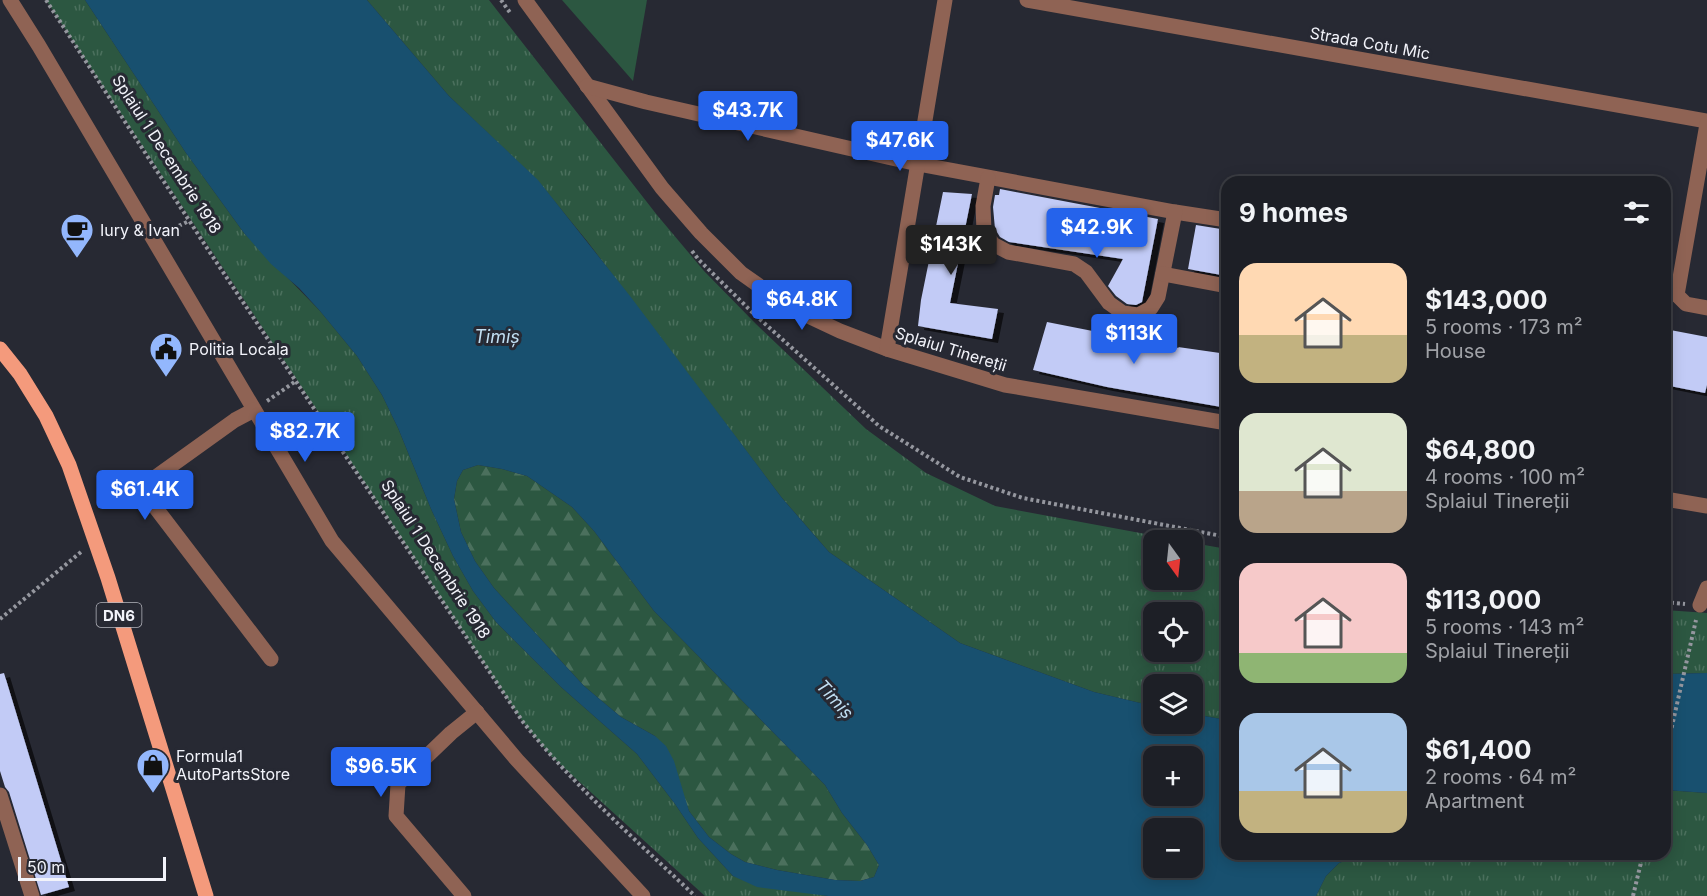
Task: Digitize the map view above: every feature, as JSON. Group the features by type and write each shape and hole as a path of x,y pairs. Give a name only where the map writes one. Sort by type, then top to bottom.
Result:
{"main road":[{"name":"DN6","path":"0,349 20,374 46,416 69,465 108,578 206,896"}],"street":[{"path":"9,0 39,46 332,541 517,760 643,896"},
{"name":"Splaiul Tinereții","path":"525,0 662,188 700,232 741,273 789,307 840,331 887,349 1005,385 1221,422"},
{"path":"887,349 945,0"},
{"name":"Strada Cotu Mic","path":"1027,0 1707,122"},
{"path":"587,86 646,102 918,164 1221,219"},
{"path":"1707,122 1671,294 1686,304 1707,308"},
{"path":"988,178 983,206 984,231 993,244 1008,252 1074,264 1086,272 1108,303 1123,313 1138,315 1151,308 1158,297 1174,212"},
{"path":"1163,274 1221,285"},
{"path":"254,410 236,420 158,476 148,487 156,507 270,659"},
{"path":"1671,500 1707,506"},
{"path":"1699,610 1707,588"},
{"path":"464,896 396,816 398,784 451,733 477,712"},
{"path":"0,795 32,896"}],"path":[{"name":"Splaiul 1 Decembrie 1918","path":"46,0 189,221 523,722 551,756 695,896"},
{"path":"161,234 189,221"},
{"path":"254,410 296,381"},
{"path":"0,619 81,552"},
{"path":"1671,731 1699,610"},
{"path":"1634,896 1642,860"}],"green space":[{"path":"46,0 85,0 186,153 244,233 320,311 357,356 382,395 398,428 453,556 473,591 496,622 561,687 637,754 698,838 733,876 828,896 705,896 551,756 523,722"},
{"path":"367,0 489,0 657,215 704,271 866,429 926,473 995,506 1143,533 1143,590 1203,590 1203,545 1221,548 1221,719 1203,716 1203,674 1143,674 1143,704 1094,692 960,643 829,552 782,498 587,241 538,181 449,96"},
{"path":"562,0 647,0 633,81"},
{"path":"478,465 527,476 572,507 594,531 654,611 825,785 879,865 874,877 860,881 835,880 777,870 745,862 709,837 689,811 655,736 621,717 584,686 494,588 475,561 461,532 454,499 457,481 463,470"},
{"path":"1671,610 1707,613 1707,673 1671,674"},
{"path":"1671,790 1707,793 1707,896 1316,896 1326,876 1339,863 1347,860 1671,860"}],"water":[{"name":"Timiș","path":"85,0 367,0 449,96 538,180 630,296 782,498 829,552 960,643 1094,692 1143,704 1143,734 1203,734 1203,716 1221,719 1221,860 1347,860 1339,863 1326,876 1316,896 828,896 757,887 733,876 698,838 637,754 561,687 496,622 473,591 453,556 382,395 357,356 320,311 299,288 271,264 244,233 186,153","holes":["478,465 527,476 572,507 594,531 654,611 825,785 879,865 874,877 860,881 835,880 777,870 745,862 709,837 689,811 674,761 666,746 655,736 621,717 584,686 494,588 475,561 461,532 454,499 457,481 463,470"]},
{"path":"1707,673 1707,793 1671,790 1671,674"}],"building":[{"path":"1000,189 1158,219 1142,302 1136,305 1127,304 1108,286 1123,259 1009,242 1000,237 995,229 993,207 995,195 999,195"},
{"path":"943,192 972,194 950,303 998,309 992,339 918,326 921,300"},
{"path":"1196,225 1221,229 1221,275 1188,269"},
{"path":"1047,322 1179,348 1221,353 1221,407 1107,387 1033,370"},
{"path":"1671,330 1707,337 1705,393 1671,386"},
{"path":"4,673 69,887 41,895 9,792 0,771 0,674"}],"place":[{"name":"Iury & Ivan","path":"77,259"},
{"name":"Politia Locala","path":"166,378"},
{"name":"Formula1 AutoPartsStore","path":"153,794"}]}
